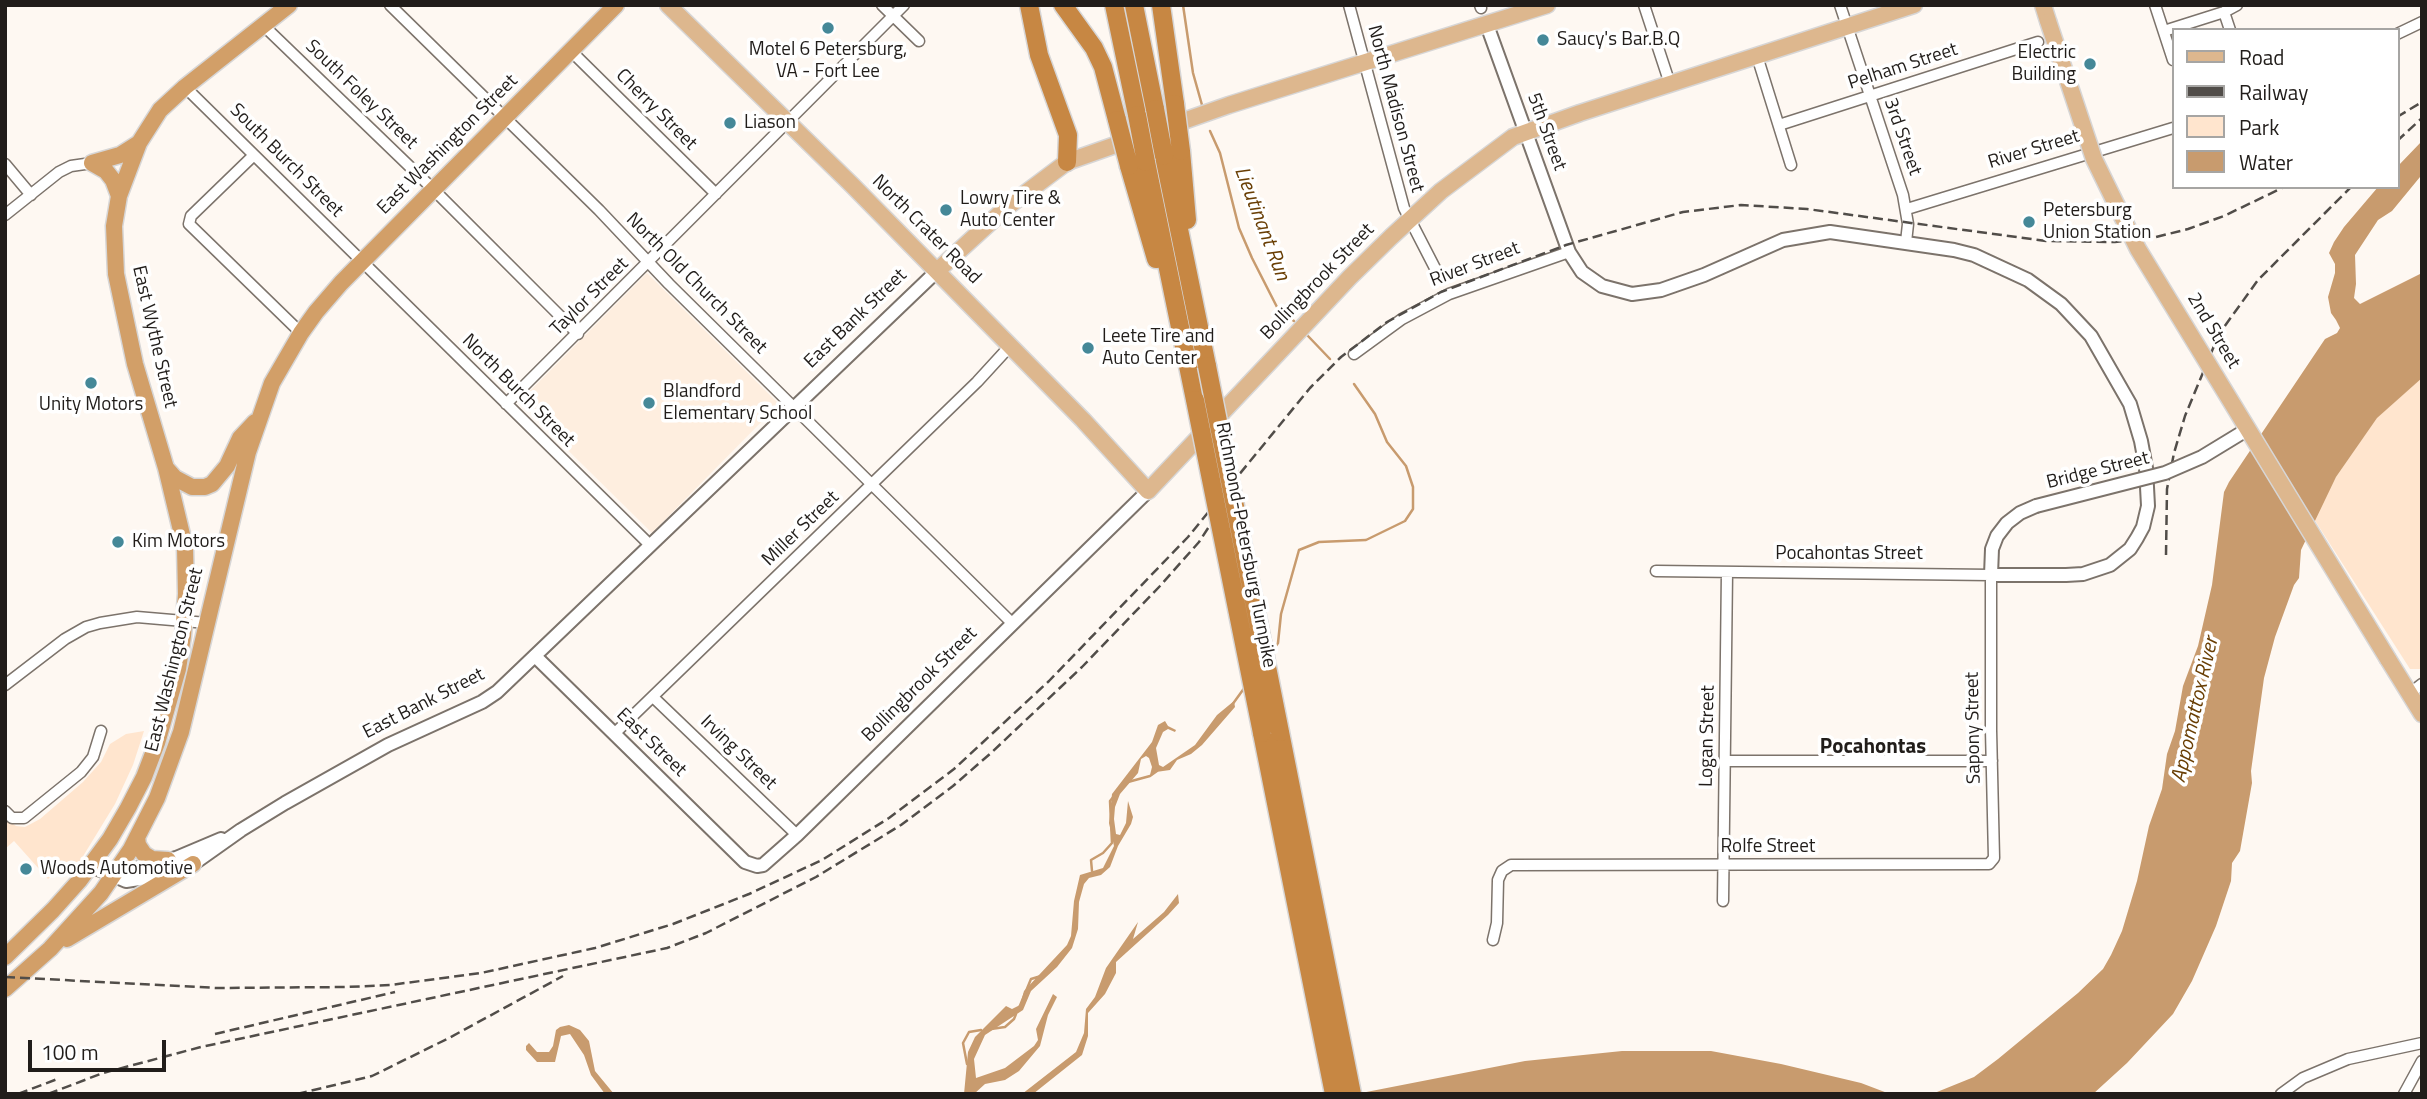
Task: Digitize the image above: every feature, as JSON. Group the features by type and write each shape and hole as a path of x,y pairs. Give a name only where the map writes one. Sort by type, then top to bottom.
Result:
{"highway":[{"name":"East Wythe Street","path":"185,620 185,548 166,468 135,364 116,274 114,226 119,196 139,144 160,110 184,87 289,5"},
{"name":"East Washington Street","path":"5,989 50,949 114,876 157,798 177,745 242,473 259,418 272,383 301,333 316,312 362,261 616,5"},
{"path":"1029,5 1039,55 1068,135 1067,162"},
{"path":"1063,5 1094,48 1118,120 1138,164"},
{"name":"Richmond-Petersburg Turnpike","path":"1114,5 1137,115 1138,164 1189,370 1352,1094"},
{"path":"1134,5 1155,109 1173,154"},
{"path":"1161,5 1175,104 1173,154"},
{"path":"92,163 120,155 139,144"},
{"name":"Richmond-Petersburg Turnpike","path":"1173,154 1195,307 1334,1094"},
{"path":"92,163 106,171 119,196"},
{"path":"166,468 174,478 192,487 212,484 227,466 240,438 259,418"},
{"name":"East Washington Street","path":"5,957 53,910 91,866 124,816 151,761 178,669 185,620"},
{"path":"137,837 141,850 148,857 169,860"},
{"path":"50,949 193,864"}],"main road":[{"name":"North Crater Road","path":"668,5 937,271 1148,491"},
{"name":"East Bank Street","path":"937,271 1007,207 1067,162 1229,105 1548,5"},
{"name":"Bollingbrook Street","path":"1148,491 1350,277 1409,221 1513,136 1914,5"},
{"name":"2nd Street","path":"2045,13 2094,159 2138,249 2388,659 2416,689 2422,714"}],"street":[{"name":"North Old Church Street","path":"390,5 1012,624"},
{"path":"882,5 919,41"},
{"name":"Taylor Street","path":"506,404 904,5"},
{"name":"North Madison Street","path":"1349,5 1363,65 1409,221 1438,274"},
{"path":"1644,5 1670,84"},
{"name":"3rd Street","path":"1840,5 1907,209 1906,242"},
{"path":"2155,5 2172,57"},
{"path":"2173,28 2224,12 2237,5"},
{"path":"2224,12 2229,28"},
{"path":"2399,33 2422,22"},
{"name":"5th Street","path":"1487,25 1569,253"},
{"name":"South Foley Street","path":"264,26 578,334"},
{"path":"2164,31 2172,28"},
{"name":"Pelham Street","path":"1779,125 2038,42"},
{"name":"Cherry Street","path":"571,51 716,194"},
{"path":"1757,56 1791,165"},
{"name":"South Burch Street","path":"184,87 362,261"},
{"name":"River Street","path":"1907,209 2172,128"},
{"path":"254,155 191,216 189,224 301,333"},
{"path":"5,215 59,172 71,166 92,163"},
{"path":"5,164 31,195"},
{"name":"Pocahontas Street","path":"1569,253 1592,281 1632,294 1661,290 1704,275 1783,240 1814,233 1847,234 1906,242 1982,258 2013,271 2046,292 2091,336 2130,404 2141,441 2148,495 2146,516 2137,538 2120,558 2098,570 2066,575 1656,571"},
{"name":"River Street","path":"1354,354 1402,318 1438,299 1504,273 1569,253"},
{"name":"North Burch Street","path":"362,261 650,545"},
{"name":"East Bank Street","path":"91,866 126,881 193,864 285,803 388,746 482,702 497,692 937,271"},
{"name":"Miller Street","path":"614,734 1010,346"},
{"name":"Bridge Street","path":"1991,575 1992,549 1997,536 2014,518 2036,506 2175,470 2248,429"},
{"name":"Bollingbrook Street","path":"740,856 751,865 763,865 797,835 1148,491"},
{"name":"Logan Street","path":"1724,901 1727,572"},
{"name":"Sapony Street","path":"1973,864 1989,864 1994,858 1991,575"},
{"path":"5,685 52,648 86,627 137,617 208,623"},
{"name":"East Street","path":"536,657 740,856"},
{"name":"Irving Street","path":"653,697 797,835"},
{"path":"5,811 18,819 29,815 81,772 93,757 101,731"},
{"path":"1726,761 1992,761"},
{"name":"East Bank Street","path":"114,876 169,860 241,830"},
{"name":"Rolfe Street","path":"1493,940 1497,923 1498,880 1502,871 1511,865 1973,864"},
{"path":"2281,1094 2303,1077 2348,1059 2422,1043"},
{"path":"2404,1094 2422,1061"}],"shaded area":[{"name":"Blandford Elementary School","path":"647,273 779,404 652,533 519,402"}],"green space":[{"path":"2422,378 2422,669 2410,669 2314,519 2336,477 2377,417"},
{"path":"144,731 133,765 115,804 74,871 61,868 48,879 14,841 5,849 5,818 16,826 25,827 40,819 83,782 101,762 110,744 126,734"}],"water":[{"name":"Appomattox River","path":"2422,141 2420,177 2392,211 2378,220 2355,255 2354,298 2360,304 2422,273 2422,378 2377,418 2336,477 2301,550 2299,578 2275,637 2264,678 2251,771 2252,783 2240,851 2232,863 2231,881 2216,926 2192,981 2173,1014 2127,1063 2093,1094 1932,1094 1974,1077 1998,1059 2078,993 2103,969 2111,955 2122,931 2137,881 2149,826 2162,789 2183,686 2198,646 2212,585 2224,492 2325,339 2337,333 2340,328 2331,313 2328,297 2335,273 2335,264 2329,253 2344,227 2376,189 2399,189 2399,165"},
{"path":"1234,701 1235,707 1202,745 1177,760 1170,770 1150,775 1152,767 1149,758 1146,756 1141,759 1138,773 1120,794 1115,807 1116,834 1120,835 1126,823 1128,801 1133,817 1131,824 1110,867 1101,875 1089,878 1084,884 1079,902 1078,929 1072,948 1057,967 1031,991 1023,1010 985,1035 974,1059 976,1078 1005,1068 1034,1046 1038,1040 1036,1029 1053,994 1057,997 1048,1015 1040,1046 1019,1071 1005,1080 985,1084 974,1094 964,1094 968,1052 975,1037 1006,1006 1012,1009 1020,1005 1024,991 1067,945 1071,936 1074,901 1080,875 1103,868 1114,846 1109,823 1112,794 1152,742 1158,725 1165,721 1176,730 1175,732 1168,729 1163,732 1156,748 1159,765 1163,767 1195,745 1217,715"},
{"path":"1178,894 1179,903 1116,962 1116,973 1105,994 1088,1013 1088,1036 1082,1055 1033,1094 1022,1094 1076,1052 1084,1033 1086,1009 1095,997 1106,968 1138,922 1133,939 1164,912"},
{"path":"569,1025 580,1030 589,1041 595,1071 614,1094 605,1094 591,1075 584,1055 570,1034 561,1036 555,1062 537,1062 526,1050 529,1043 537,1052 549,1052 556,1030"},
{"path":"1622,1051 1711,1051 1861,1083 1890,1094 1356,1094 1525,1061"}],"waterway":[{"name":"Lieutinant Run","path":"1183,5 1193,73 1202,105"},
{"name":"Lieutinant Run","path":"1210,131 1220,153 1239,228 1252,258 1279,311 1294,321"},
{"name":"Lieutinant Run","path":"1308,336 1330,359"},
{"name":"Lieutinant Run","path":"1272,651 1278,643 1281,614 1299,550 1319,542 1366,540 1405,521 1413,509 1413,487 1406,466 1387,442 1375,414 1354,384"},
{"name":"Lieutinant Run","path":"1232,705 1245,687"},
{"name":"Lieutinant Run","path":"1128,782 1150,776 1157,771"},
{"name":"Lieutinant Run","path":"1092,871 1091,860 1103,853 1112,843 1110,801 1114,796"},
{"name":"Lieutinant Run","path":"1019,1008 1031,979 1041,976"},
{"name":"Lieutinant Run","path":"991,1029 1005,1027 1016,1014"},
{"name":"Lieutinant Run","path":"967,1064 963,1043 969,1032 981,1030"}],"railway":[{"path":"2399,116 2422,102"},
{"path":"2399,139 2422,118"},
{"path":"5,977 217,988 346,987 390,985 481,973 595,948 673,924 749,894 822,860 889,818 954,769 1049,681 1188,537 1310,388 1341,357 1387,322 1441,292 1566,245 1683,212 1741,205 1807,209 2046,241 2115,242 2152,238 2188,229 2224,216 2280,189"},
{"path":"2166,555 2167,489 2174,453 2185,416 2219,334 2258,280 2349,189"},
{"path":"48,1094 103,1073 201,1047 667,948 706,933 816,877 901,825 953,786 1082,667 1160,586 1199,542 1214,519"},
{"path":"297,1094 372,1076 563,976"},
{"path":"215,1034 395,992"},
{"path":"18,1094 60,1078"}],"place":[{"name":"Motel 6 Petersburg, VA - Fort Lee","path":"828,28"},
{"name":"Saucy's Bar.B.Q","path":"1543,40"},
{"name":"Electric Building","path":"2090,64"},
{"name":"Liason","path":"730,123"},
{"name":"Lowry Tire & Auto Center","path":"946,210"},
{"name":"Petersburg Union Station","path":"2029,222"},
{"name":"Leete Tire and Auto Center","path":"1088,348"},
{"name":"Unity Motors","path":"91,383"},
{"name":"Blandford Elementary School","path":"649,403"},
{"name":"Kim Motors","path":"118,542"},
{"name":"Woods Automotive","path":"26,869"}],"district":[{"name":"Pocahontas","path":"1873,748"}]}
